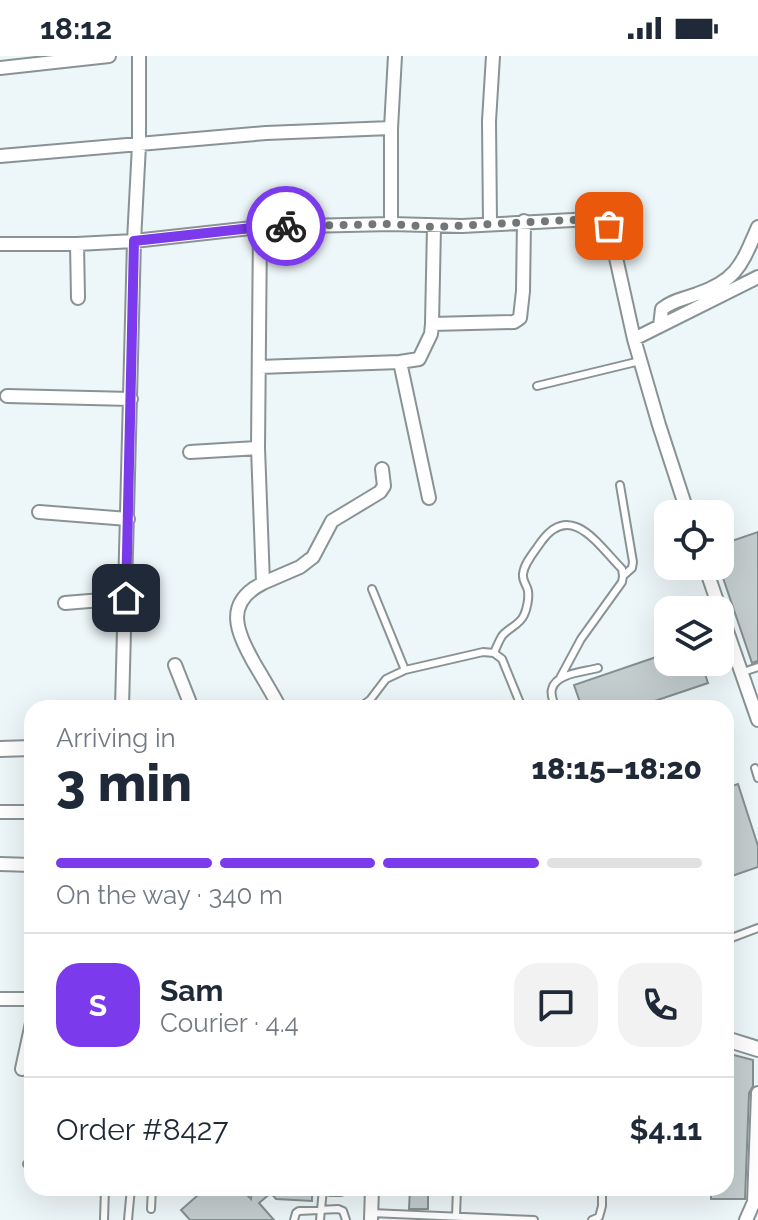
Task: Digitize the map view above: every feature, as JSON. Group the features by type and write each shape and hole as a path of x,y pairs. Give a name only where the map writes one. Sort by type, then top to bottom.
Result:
{"street":[{"path":"0,68 109,56"},
{"path":"122,700 139,56"},
{"path":"391,224 395,56"},
{"path":"490,223 489,121 493,56"},
{"path":"0,156 266,133 391,128"},
{"path":"0,244 134,241 260,227 391,224 434,227 591,219 609,226 634,339 684,500"},
{"path":"432,324 514,322 520,318 524,221"},
{"path":"260,227 258,448 263,583"},
{"path":"259,367 419,359 431,334 434,227"},
{"path":"660,326 662,309 671,302 717,287 740,267 758,227"},
{"path":"77,244 78,298"},
{"path":"634,339 758,277"},
{"path":"400,362 429,498"},
{"path":"7,396 131,399"},
{"path":"190,452 258,448"},
{"path":"275,700 240,638 236,621 238,606 253,588 300,567 313,557 332,521 380,492 384,486 382,469"},
{"path":"39,512 128,519"},
{"path":"65,603 126,598"},
{"path":"734,654 758,719"},
{"path":"175,665 189,700"},
{"path":"0,749 24,748"},
{"path":"0,812 24,812"},
{"path":"0,864 24,865"},
{"path":"0,999 24,999"},
{"path":"734,1042 758,1049"},
{"path":"22,1069 24,1060"},
{"path":"746,1220 754,1202 758,1093"},
{"path":"371,1216 372,1196"}],"lane":[{"path":"537,386 640,361"},
{"path":"620,485 633,562 629,573 623,576"},
{"path":"494,653 502,636 523,619 528,600 523,573 545,538 557,527 571,524 583,529 622,569 622,582 552,686 553,700"},
{"path":"372,589 405,670"},
{"path":"370,700 386,679 405,670 483,652 494,653 502,659 519,700"},
{"path":"740,673 758,667"},
{"path":"560,678 598,668"},
{"path":"755,768 758,778"},
{"path":"734,937 758,928"},
{"path":"104,1220 105,1196"},
{"path":"128,1220 130,1196"},
{"path":"151,1209 152,1196"},
{"path":"320,1220 322,1196"},
{"path":"456,1216 457,1196"},
{"path":"592,1220 599,1217 602,1196"},
{"path":"294,1220 299,1211 338,1209 343,1211 346,1220"},
{"path":"371,1216 534,1220"}],"building":[{"path":"758,532 758,661 752,663 734,610 734,596 729,596 724,580 734,580 734,540"},
{"path":"654,658 654,676 706,676 708,683 658,700 579,700 574,685"},
{"path":"738,784 758,846 758,867 734,875 734,785"},
{"path":"734,1055 753,1060 745,1199 711,1199 711,1196 734,1196"},
{"path":"197,1196 248,1196 251,1199 251,1196 267,1196 259,1203 274,1220 190,1220 181,1210"},
{"path":"274,1196 312,1196 312,1201 276,1199"},
{"path":"410,1196 428,1196 428,1209 409,1209"}],"way so far":[{"path":"286,226 391,224 434,227 591,219 609,226"}],"route":[{"path":"126,598 134,241 286,226"}]}
